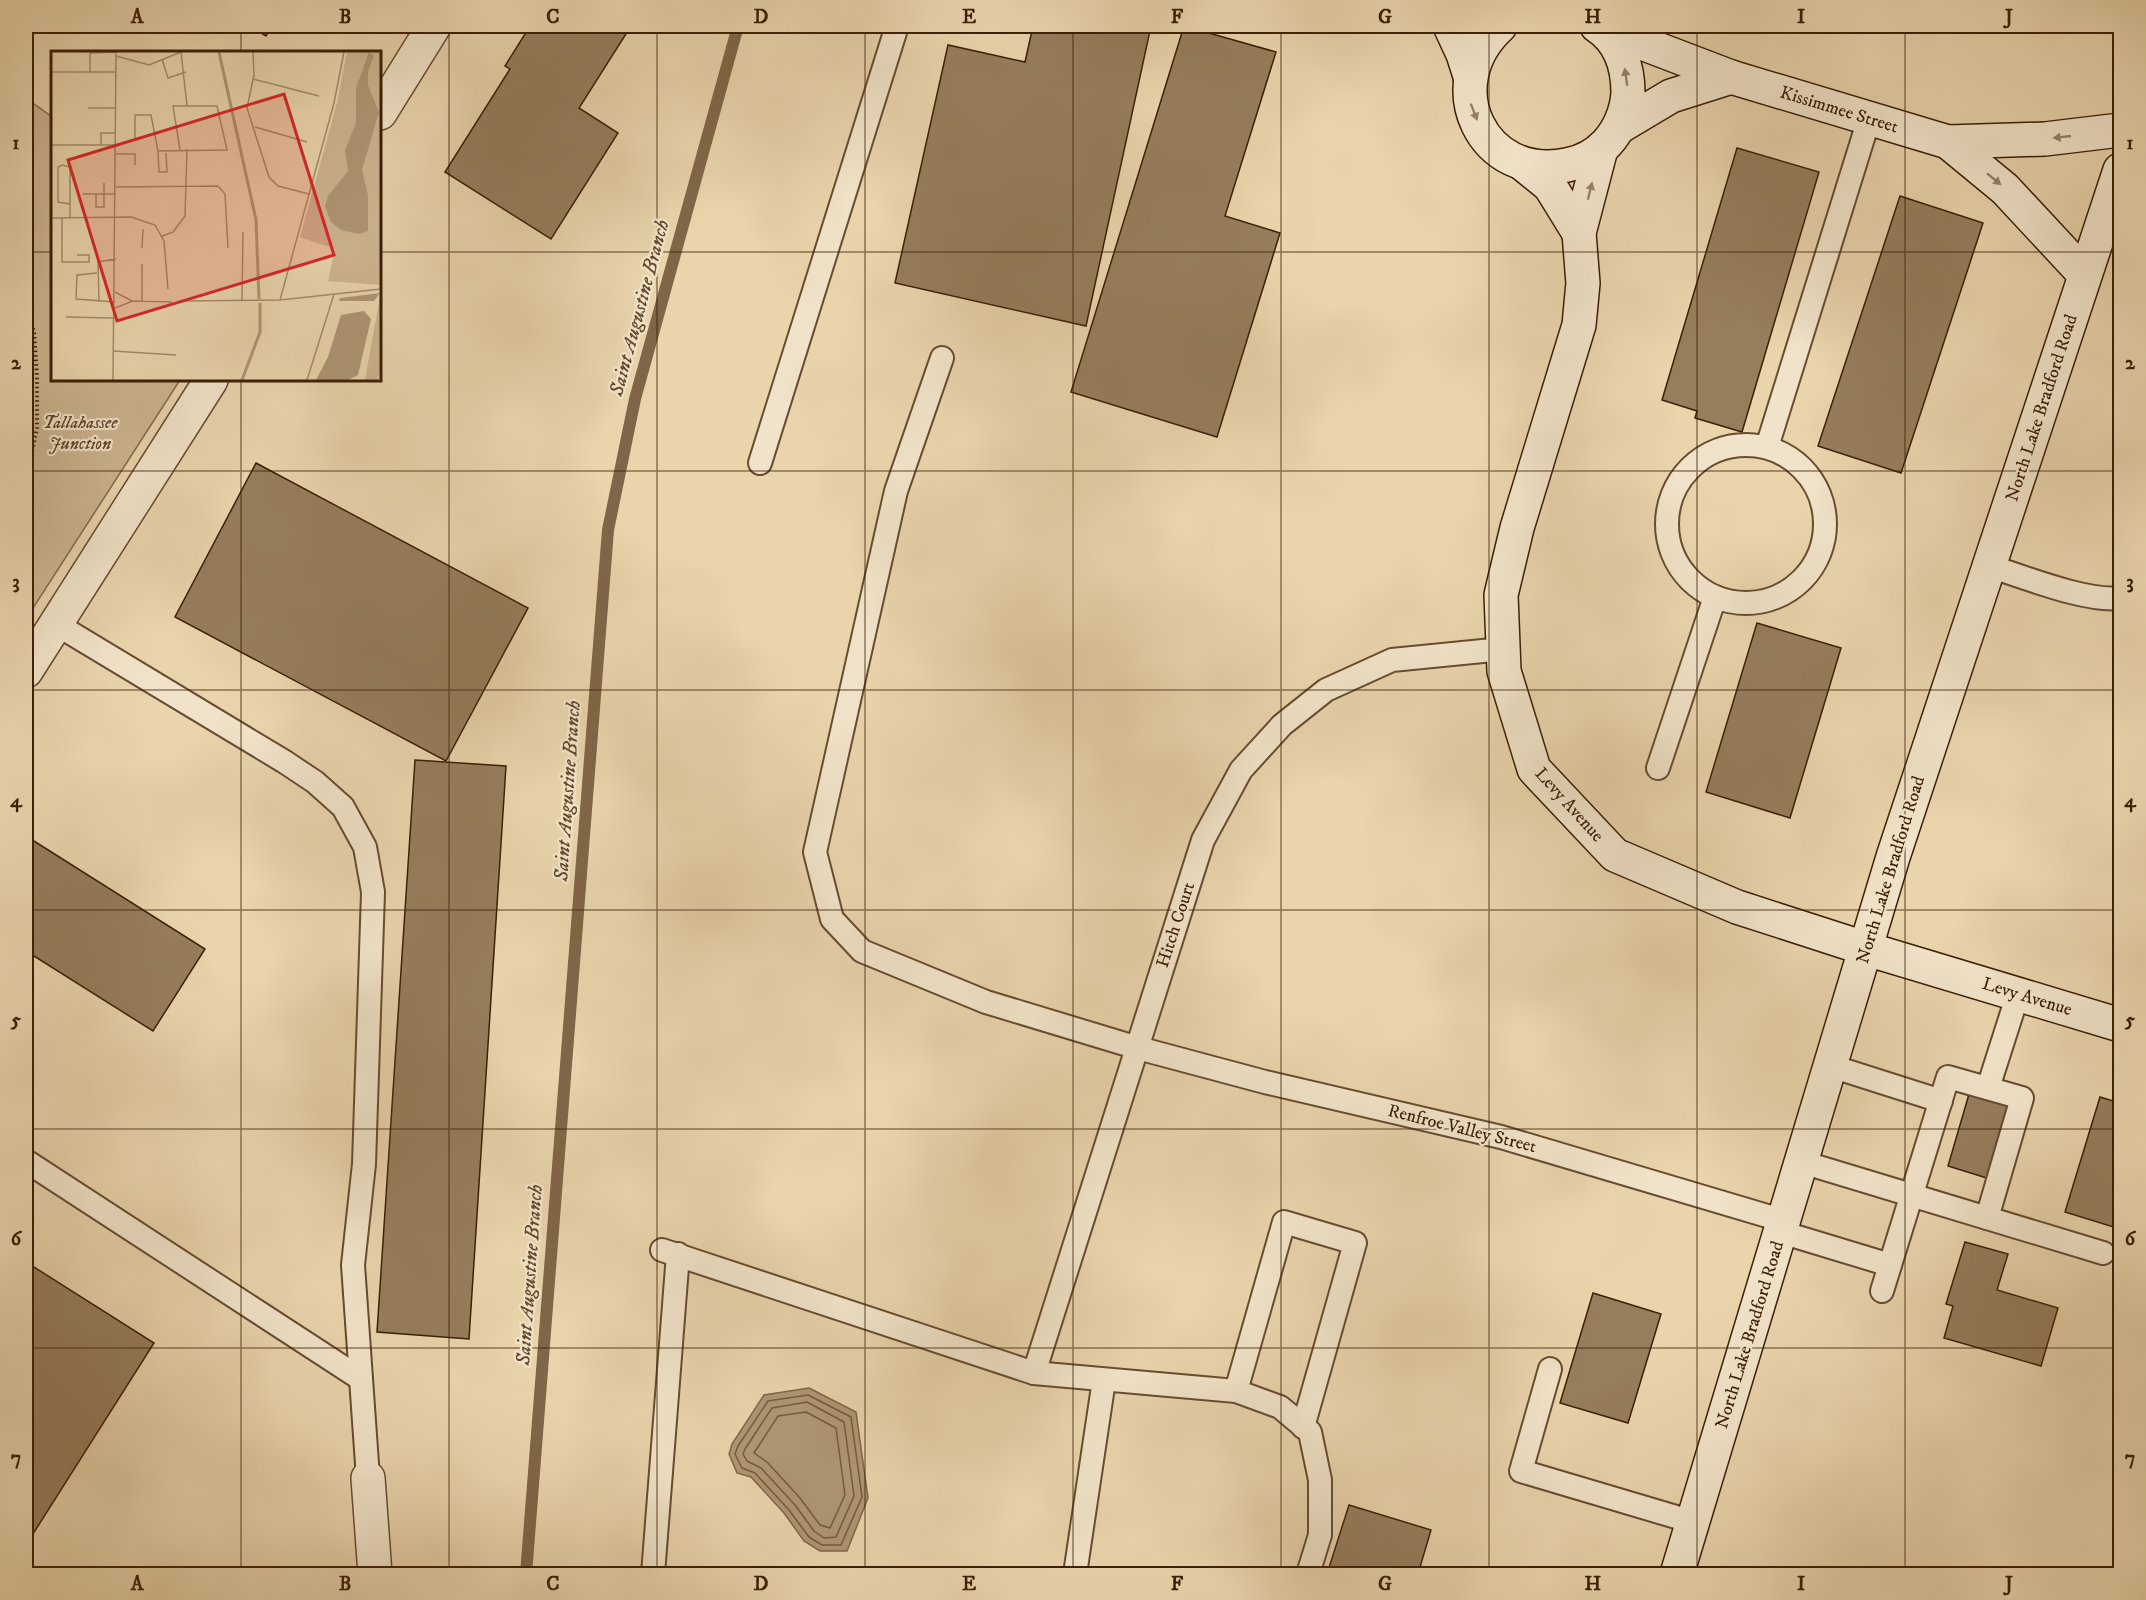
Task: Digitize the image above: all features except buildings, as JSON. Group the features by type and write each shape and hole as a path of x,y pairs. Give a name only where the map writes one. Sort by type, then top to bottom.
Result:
{"street":[{"path":"381,111 434,26"},
{"path":"1450,26 1470,76"},
{"path":"1470,76 1476,56 1487,37 1500,26"},
{"name":"Levy Avenue","path":"1598,26 1618,48 1628,74 1628,102 1610,138 1579,233 1583,283 1579,325 1517,528 1501,595 1504,671 1534,769 1615,855 1737,907 1867,949 2121,1025"},
{"name":"Kissimmee Street","path":"1598,26 1731,77 1948,142 2045,139 2121,130"},
{"name":"Levy Avenue","path":"1470,76 1470,104 1481,130 1499,150 1523,164 1550,186 1579,233"},
{"path":"1523,164 1550,168 1577,163 1671,96 1731,77"},
{"name":"Kissimmee Street","path":"1948,142 2005,189 2085,275"},
{"name":"North Lake Bradford Road","path":"1677,1575 1893,857 2085,275 2119,181"},
{"path":"26,671 210,381"},
{"path":"368,1478 375,1575"}],"lane":[{"path":"760,463 897,26"},
{"path":"1767,447 1869,119"},
{"name":"Renfroe Valley Street","path":"942,358 897,492 815,852 832,919 862,951 986,1002 1138,1048 1265,1082 1501,1137 1783,1226 1890,1265"},
{"path":"1740,445 1767,447 1791,458 1810,476 1822,499 1826,525 1822,550 1803,579 1790,590 1766,601 1740,603 1715,597 1693,583 1676,562 1670,546 1668,511 1676,486 1692,465 1715,451 1740,445"},
{"path":"1989,566 2077,593 2113,599 2121,598"},
{"path":"1658,768 1715,597"},
{"path":"56,624 315,782 343,807 365,847 373,892 363,1164 353,1265 368,1478"},
{"name":"Hitch Court","path":"1034,1373 1203,840 1241,770 1282,725 1326,690 1392,660 1503,649"},
{"path":"1988,1088 2018,994"},
{"path":"1831,1066 1941,1101"},
{"path":"1882,1291 1948,1077 2022,1098 1987,1218"},
{"path":"26,1161 361,1379"},
{"path":"1802,1162 2103,1253"},
{"path":"1236,1391 1284,1222 1355,1243 1303,1426"},
{"path":"653,1575 670,1252 1034,1373 1236,1391 1280,1407 1310,1431 1320,1480 1320,1536 1308,1575"},
{"path":"1551,1369 1521,1471 1693,1522"},
{"path":"1075,1575 1104,1380"}],"path":[{"path":"26,308 34,332 38,377 37,428 26,480"}],"green space":[{"name":"Tallahassee Junction","path":"26,98 51,116 51,381 179,381 26,619"}],"water":[{"path":"809,1388 856,1412 868,1498 847,1551 820,1551 804,1541 784,1513 751,1477 737,1473 729,1454 732,1444 764,1395"}],"waterway":[{"name":"Saint Augustine Branch","path":"526,1574 608,530 635,399 738,26"}]}
